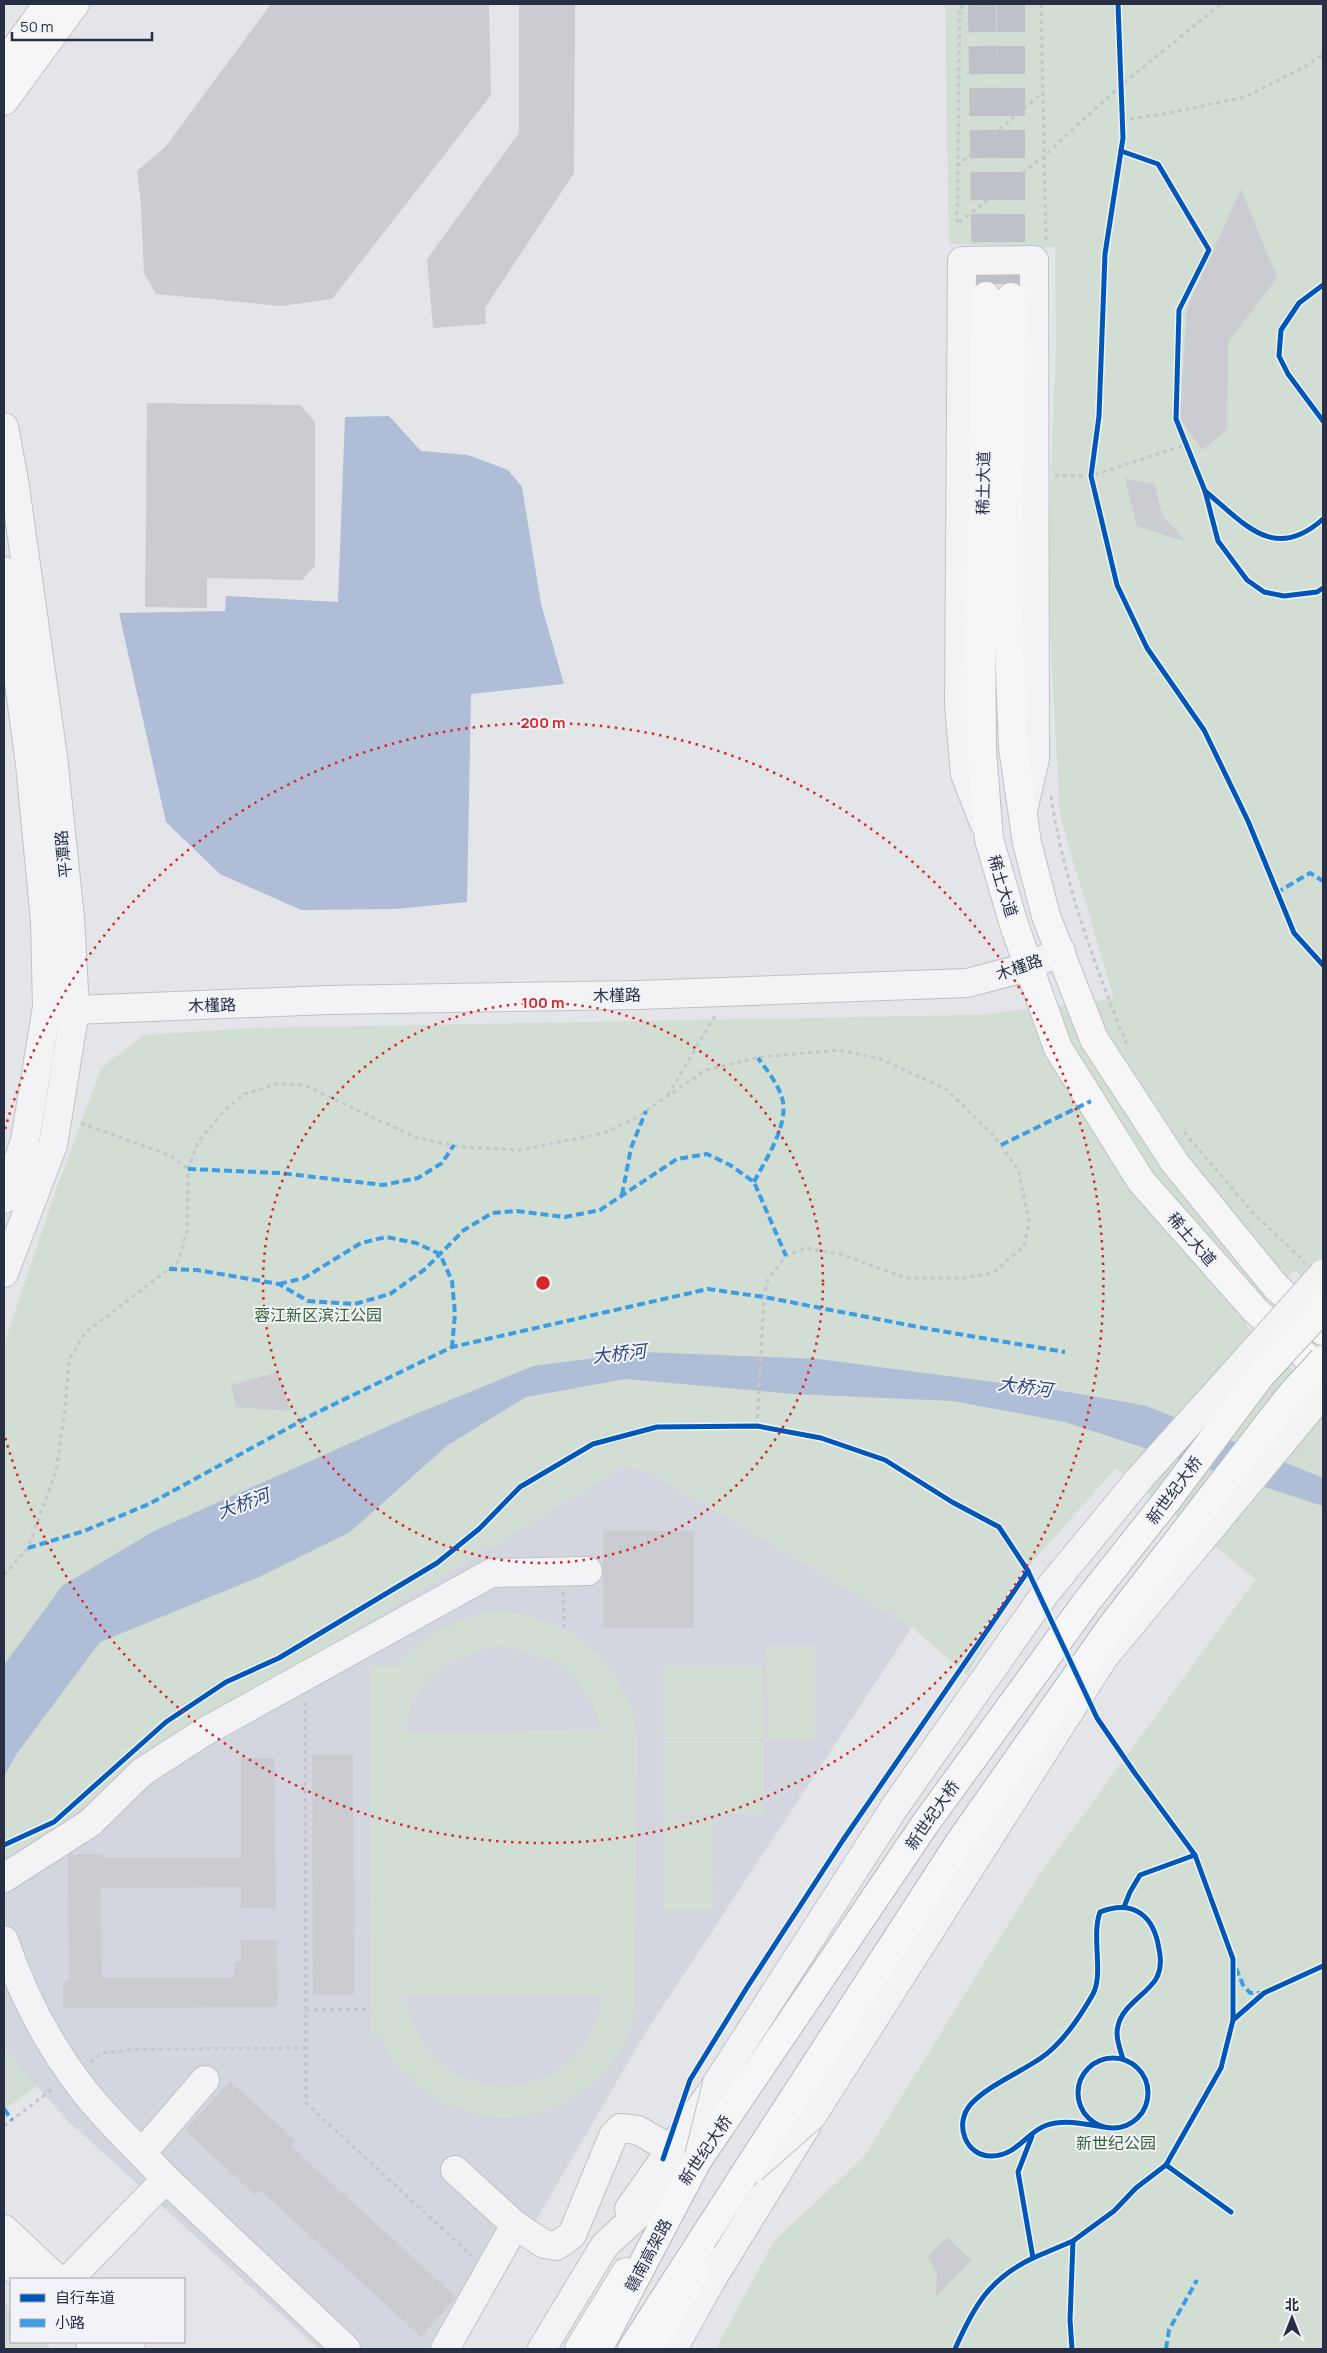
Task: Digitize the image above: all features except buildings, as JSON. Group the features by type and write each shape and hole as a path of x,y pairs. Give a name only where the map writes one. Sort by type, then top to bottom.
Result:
{"main road":[{"path":"4,64 48,4"},
{"path":"4,101 75,4"},
{"name":"稀土大道","path":"1323,1331 1276,1287 1175,1163 1094,1039 1044,907 1027,843 1013,747 999,297 981,620 982,750 988,834 1028,967 1058,1048 1141,1181 1255,1310 1323,1372"},
{"name":"新世纪大桥","path":"579,2349 624,2275 698,2162 925,1824 1088,1600 1168,1499 1261,1375 1323,1308"},
{"name":"新世纪大桥","path":"651,2349 672,2314 742,2178 959,1843 1111,1627 1290,1396 1323,1360"},
{"name":"赣南高架路","path":"598,2349 698,2162"},
{"path":"632,2349 742,2178"}],"street":[{"path":"988,834 965,774 959,706 962,261 1034,260 1035,758 1023,813"},
{"name":"平潭路","path":"4,427 14,480 53,757 70,918 75,1010 53,1145 4,1272"},
{"name":"平潭路","path":"4,571 30,764 45,921 47,1007 25,1141 4,1199"},
{"name":"木槿路","path":"47,1007 75,1010 328,1000 638,994 967,983 1028,967 1060,951"},
{"path":"542,2349 605,2245 717,2083 896,1805 1047,1591 1316,1270"},
{"path":"672,2349 712,2279 812,2116 1104,1657 1323,1393"},
{"path":"4,1878 90,1823 142,1772 204,1732 491,1573 575,1571"},
{"path":"4,1940 14,1971 33,2012 85,2092 166,2179 346,2349"},
{"path":"142,2153 205,2080"},
{"path":"605,2245 698,2162 717,2083"},
{"path":"712,2279 742,2178 812,2116"},
{"path":"455,2170 515,2225 544,2244 556,2246 572,2235 613,2136 621,2128 638,2130 670,2149"},
{"path":"70,2278 166,2179"},
{"path":"445,2349 515,2225"},
{"path":"4,2229 56,2278"},
{"path":"4,2259 24,2278"}],"path":[{"path":"1020,4 960,7 957,224 1043,157 1120,86 1221,4"},
{"path":"1041,4 1043,157 1047,253"},
{"path":"1118,4 1123,138 1106,254 1099,416 1091,476 1117,585 1146,648 1204,730 1248,821 1294,933 1323,965"},
{"path":"1122,120 1164,114 1245,97 1306,66 1323,54"},
{"path":"957,166 1043,91"},
{"path":"1054,475 1091,476 1187,444"},
{"path":"1051,794 1071,892 1093,960 1130,1053"},
{"path":"668,1095 717,1011"},
{"path":"4,1575 28,1548 56,1471 65,1409 69,1360 85,1333 178,1262 187,1231 188,1169 198,1142 223,1112 244,1094 277,1084 304,1085 417,1138 463,1147 519,1150 604,1133 634,1119 706,1070 758,1058 839,1050 881,1059 946,1089 993,1134 1018,1169 1029,1222 1024,1246 992,1273 964,1278 906,1278 840,1254 806,1248 786,1256 768,1279 764,1297 757,1426"},
{"path":"81,1123 171,1156 188,1169"},
{"path":"1182,1130 1253,1213 1316,1270"},
{"path":"564,1628 575,1571"},
{"path":"1028,1571 1032,1579"},
{"path":"305,1676 306,2103 489,2271"},
{"path":"955,2349 971,2312 999,2278 1015,2266 1073,2241 1114,2211 1136,2188 1166,2164 1221,2068 1233,2020 1233,1959 1195,1855 1134,1772 1093,1709"},
{"path":"1233,2020 1264,1993 1323,1966"},
{"path":"306,2010 371,2009"},
{"path":"4,2126 103,2053 135,2049 306,2048"},
{"path":"1033,2134 1018,2172 1033,2258"},
{"path":"1072,2349 1070,2320 1073,2241"}],"shaded area":[{"path":"623,1467 651,1473 912,1627 644,2035 461,2349 319,2349 67,2120 9,2055 4,2046 4,1857 72,1820 150,1749 234,1703"}],"green space":[{"name":"蓉江新区滨江公园","path":"945,4 1323,4 1323,1295 1294,1270 1245,1325 1323,1399 1323,2349 716,2349 774,2241 864,2157 1037,1878 1256,1579 1116,1468 1034,1560 967,1675 912,1627 651,1473 623,1467 234,1703 150,1749 72,1820 4,1857 4,1345 55,1193 101,1068 144,1035 254,1028 978,1015 1114,999 1060,816 1047,573 1056,348 1055,247 949,244"},
{"path":"493,1611 528,1616 561,1627 576,1635 602,1658 623,1690 633,1712 637,1740 635,2005 631,2026 622,2046 596,2080 578,2094 559,2105 538,2113 517,2117 475,2114 435,2098 417,2085 402,2070 389,2053 380,2034 371,2034 370,1665 398,1665 429,1637 453,1624","holes":["502,1647 538,1655 567,1671 579,1682 588,1696 596,1712 601,1730 405,1732 409,1714 416,1698 438,1672 452,1662 467,1655 484,1649","406,1995 602,1996 597,2017 589,2037 581,2049 566,2064 548,2075 529,2082 508,2085 487,2084 467,2079 448,2069 432,2055 422,2042 409,2012"]},
{"path":"766,1647 815,1647 815,1740 767,1740"},
{"path":"663,1666 763,1666 764,1739 663,1739"},
{"path":"663,1741 764,1741 764,1814 663,1814"},
{"path":"664,1818 712,1818 713,1911 664,1911"},
{"path":"4,2046 9,2055 37,2086 4,2110"},
{"path":"4,2302 10,2309 10,2343 45,2343 52,2349 4,2349"}],"water":[{"path":"389,416 421,451 468,455 508,470 522,487 541,604 564,684 471,694 467,902 396,909 301,910 220,874 166,822 119,613 225,611 226,596 338,602 345,417"},
{"name":"大桥河","path":"643,1352 818,1359 1069,1392 1147,1406 1323,1478 1323,1506 1065,1422 953,1401 794,1394 626,1379 526,1397 448,1445 350,1532 259,1577 100,1642 18,1752 4,1776 4,1665 62,1586 154,1531 411,1416 533,1366"}],"tunnel":[{"path":"982,4 986,296"},
{"path":"1011,4 1011,297"}],"marked path":[{"path":"1276,893 1310,873 1323,881"},
{"path":"754,1182 780,1130 784,1108 778,1088 758,1058"},
{"path":"1001,1145 1091,1101"},
{"path":"622,1195 631,1148 646,1111"},
{"path":"188,1169 280,1173 383,1185 418,1178 442,1163 454,1145"},
{"path":"169,1269 197,1270 279,1284 308,1301 355,1304 390,1294 424,1270 464,1230 492,1213 517,1211 565,1217 600,1210 677,1159 707,1154 730,1165 754,1182 786,1256"},
{"path":"279,1284 304,1278 361,1243 386,1237 416,1243 440,1254 452,1281 455,1314 452,1347"},
{"path":"28,1548 84,1531 149,1504 312,1415 452,1347 708,1289 764,1297 929,1329 1065,1352"},
{"path":"1236,1968 1243,1985 1250,1993 1264,1993"},
{"path":"4,2109 12,2120"},
{"path":"1166,2349 1169,2330 1197,2280"}],"cycle path":[{"path":"1118,4 1123,138 1105,254 1099,416 1091,476 1117,585 1147,648 1204,730 1248,821 1294,933 1323,965"},
{"path":"1121,151 1158,164 1209,250 1179,310 1176,419 1205,491 1218,541 1247,580 1264,592 1284,596 1317,592 1323,588"},
{"path":"1323,285 1299,303 1281,330 1279,356 1288,374 1323,421"},
{"path":"1205,491 1247,526 1261,534 1275,538 1290,538 1306,532 1323,519"},
{"path":"4,1845 54,1822 166,1722 226,1682 279,1658 437,1563 479,1529 520,1487 593,1444 657,1427 757,1426 821,1438 885,1460 952,1502 999,1527 1028,1571 1097,1718 1195,1855 1233,1959 1233,2020"},
{"path":"663,2159 690,2080 746,1989 843,1840 1028,1571"},
{"path":"1124,1907 1140,1875 1195,1855"},
{"path":"1103,2127 1075,2123 1054,2123 1040,2128 1008,2152 992,2156 983,2155 969,2145 965,2138 963,2121 966,2112 978,2097 1049,2052 1077,2020 1093,1994 1096,1985 1098,1965 1097,1932 1100,1912 1123,1908 1132,1909 1147,1919 1156,1937 1160,1953 1159,1972 1156,1979 1124,2012 1120,2019 1117,2034 1123,2059"},
{"path":"1033,2258 1073,2241 1114,2211 1136,2188 1166,2165 1221,2068 1233,2020 1264,1993 1323,1966"},
{"path":"1106,2058 1120,2058 1133,2064 1142,2073 1148,2086 1148,2093 1146,2106 1138,2118 1120,2128 1106,2128 1093,2122 1084,2113 1078,2100 1078,2086 1084,2073 1093,2064 1106,2058"},
{"path":"955,2349 976,2307 985,2295 1005,2275 1033,2258 1018,2172 1032,2136"},
{"path":"1166,2165 1231,2212"},
{"path":"1072,2349 1070,2320 1073,2241"}],"park label":[{"name":"新世纪公园","path":"1116,2143"}]}
